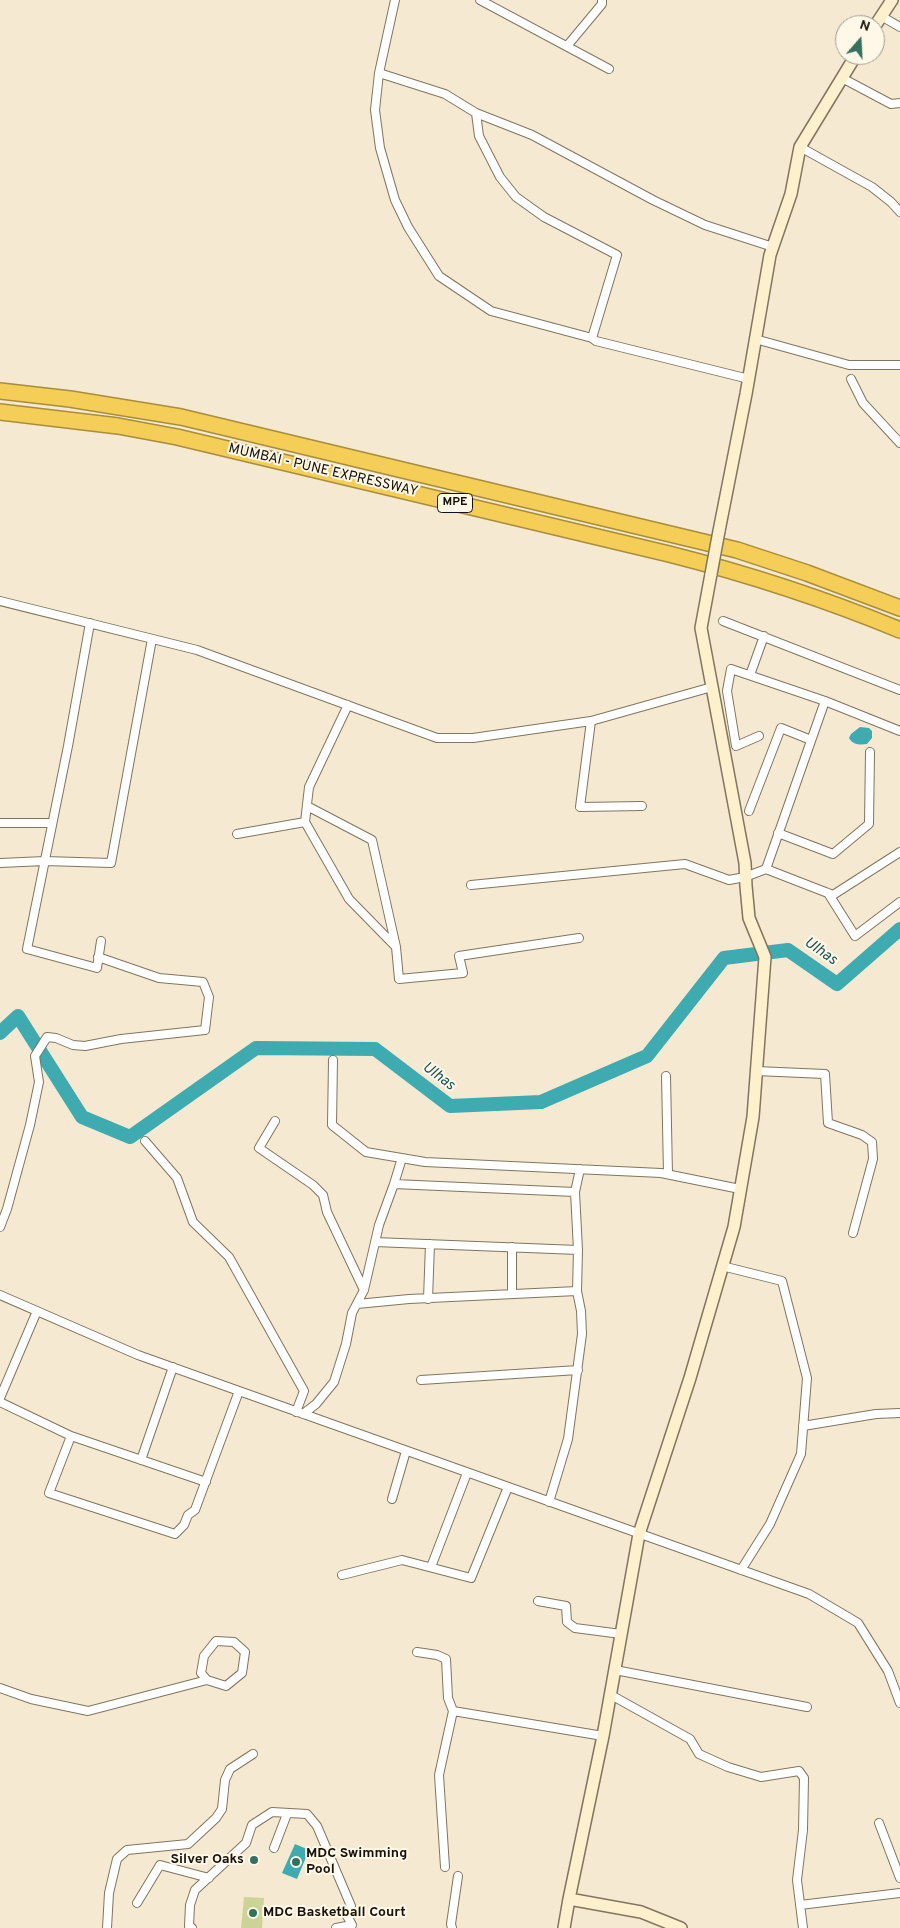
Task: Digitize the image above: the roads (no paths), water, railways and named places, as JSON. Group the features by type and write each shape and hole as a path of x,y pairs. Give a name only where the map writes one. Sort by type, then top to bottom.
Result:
{"highway":[{"name":"MUMBAI - PUNE EXPRESSWAY","path":"0,391 138,409 290,442 737,550 815,576 900,608"},
{"name":"MUMBAI - PUNE EXPRESSWAY","path":"0,412 110,425 178,437 669,554 731,570 800,592 900,630"}],"street":[{"path":"395,0 379,73 375,110 380,148 395,200 408,227 439,276 492,311 592,338 596,341 749,380"},
{"path":"480,0 609,69"},
{"path":"567,46 602,4 602,0"},
{"path":"882,15 892,0"},
{"path":"885,23 900,28"},
{"path":"564,1928 611,1695 639,1534 690,1378 734,1226 753,1117 765,957 749,918 745,863 701,628 773,248 791,194 800,146 850,65"},
{"path":"379,73 445,94 476,113 532,135 653,200 705,225 773,248"},
{"path":"842,78 891,104 900,103"},
{"path":"476,113 478,136 500,177 516,197 544,217 617,255 592,338"},
{"path":"800,146 872,187 900,212"},
{"path":"755,339 849,365 900,365"},
{"path":"851,379 863,403 900,443"},
{"path":"0,601 197,650 437,738 473,738 591,721 712,687"},
{"path":"723,621 900,690"},
{"path":"90,623 68,746 27,950 97,968 100,941"},
{"path":"750,675 764,636"},
{"path":"0,863 45,861 111,863 152,639"},
{"path":"759,736 736,746 727,691 731,669 825,701 900,731"},
{"path":"766,869 825,701"},
{"path":"348,705 309,787 305,822 349,898 396,947"},
{"path":"591,721 580,807 642,806"},
{"path":"749,811 781,728 812,740"},
{"path":"778,833 833,854 868,824 870,752"},
{"path":"307,806 372,840 396,947 398,979 463,973 459,956 579,938"},
{"path":"237,834 305,822"},
{"path":"0,823 52,823"},
{"path":"471,885 685,864 729,880 746,877 766,869 833,895 900,852"},
{"path":"828,893 855,936 900,902"},
{"path":"0,1227 7,1209 30,1125 39,1082 35,1056 47,1037 56,1038 73,1045 85,1046 122,1038 205,1030 209,996 203,982 159,978 98,957"},
{"path":"333,1060 332,1125 366,1152 425,1162 668,1174 740,1189"},
{"path":"756,1071 825,1074 828,1124 862,1135 872,1142 873,1160 854,1233"},
{"path":"666,1076 668,1174"},
{"path":"275,1121 259,1148 313,1185 323,1195 327,1212 364,1290"},
{"path":"145,1141 177,1178 193,1222 229,1257 304,1391 300,1413"},
{"path":"300,1413 316,1404 334,1382 346,1344 352,1313 364,1290 379,1225 402,1158"},
{"path":"549,1502 568,1439 582,1334 581,1311 577,1291 578,1250 575,1192 580,1169"},
{"path":"394,1184 575,1192"},
{"path":"375,1242 578,1250"},
{"path":"428,1299 430,1244"},
{"path":"512,1247 512,1294"},
{"path":"722,1266 782,1281 807,1378 801,1454 770,1524 741,1570"},
{"path":"357,1304 577,1291"},
{"path":"0,1295 138,1355 809,1594 858,1622 888,1671 900,1703"},
{"path":"0,1398 37,1311"},
{"path":"141,1460 173,1367"},
{"path":"421,1380 578,1370"},
{"path":"71,1436 49,1493 175,1534 184,1526 188,1515 194,1510 239,1391"},
{"path":"0,1402 71,1436 206,1482"},
{"path":"803,1426 876,1414 900,1414"},
{"path":"392,1500 406,1451"},
{"path":"431,1567 467,1473"},
{"path":"342,1575 402,1560 471,1578 508,1487"},
{"path":"538,1601 566,1606 567,1622 575,1628 622,1634"},
{"path":"0,1688 31,1699 88,1711 207,1680 226,1686 242,1673 245,1652 234,1642 216,1641 204,1656 201,1673 207,1680"},
{"path":"417,1652 437,1655 446,1659 448,1698 453,1711 439,1775 445,1867"},
{"path":"615,1670 807,1707"},
{"path":"611,1695 690,1739 699,1754 728,1767 761,1777 798,1771 804,1778 803,1830 797,1880 803,1928"},
{"path":"453,1711 603,1736"},
{"path":"107,1928 109,1893 118,1859 127,1850 188,1844 216,1818 222,1809 224,1780 230,1769 253,1754"},
{"path":"192,1928 189,1926 190,1912 195,1890 246,1843 252,1825 272,1812 307,1814 317,1826 351,1906 346,1914 352,1925 336,1928"},
{"path":"274,1848 287,1814"},
{"path":"879,1823 900,1878"},
{"path":"137,1903 160,1865 209,1878"},
{"path":"452,1928 458,1876"},
{"path":"800,1904 900,1893"},
{"path":"570,1899 641,1912 681,1928"}],"water":[{"path":"860,727 869,728 872,731 872,738 867,744 857,744 849,738"},
{"name":"MDC Swimming Pool","path":"295,1844 309,1850 297,1879 282,1873"}],"waterway":[{"name":"Ulhas","path":"0,1033 18,1016 82,1117 130,1137 256,1048 375,1049 450,1106 541,1102 647,1056 724,958 788,950 837,984 900,929"}],"place":[{"name":"Silver Oaks","path":"254,1860"},
{"name":"MDC Swimming Pool","path":"296,1862"},
{"name":"MDC Basketball Court","path":"253,1913"}]}
